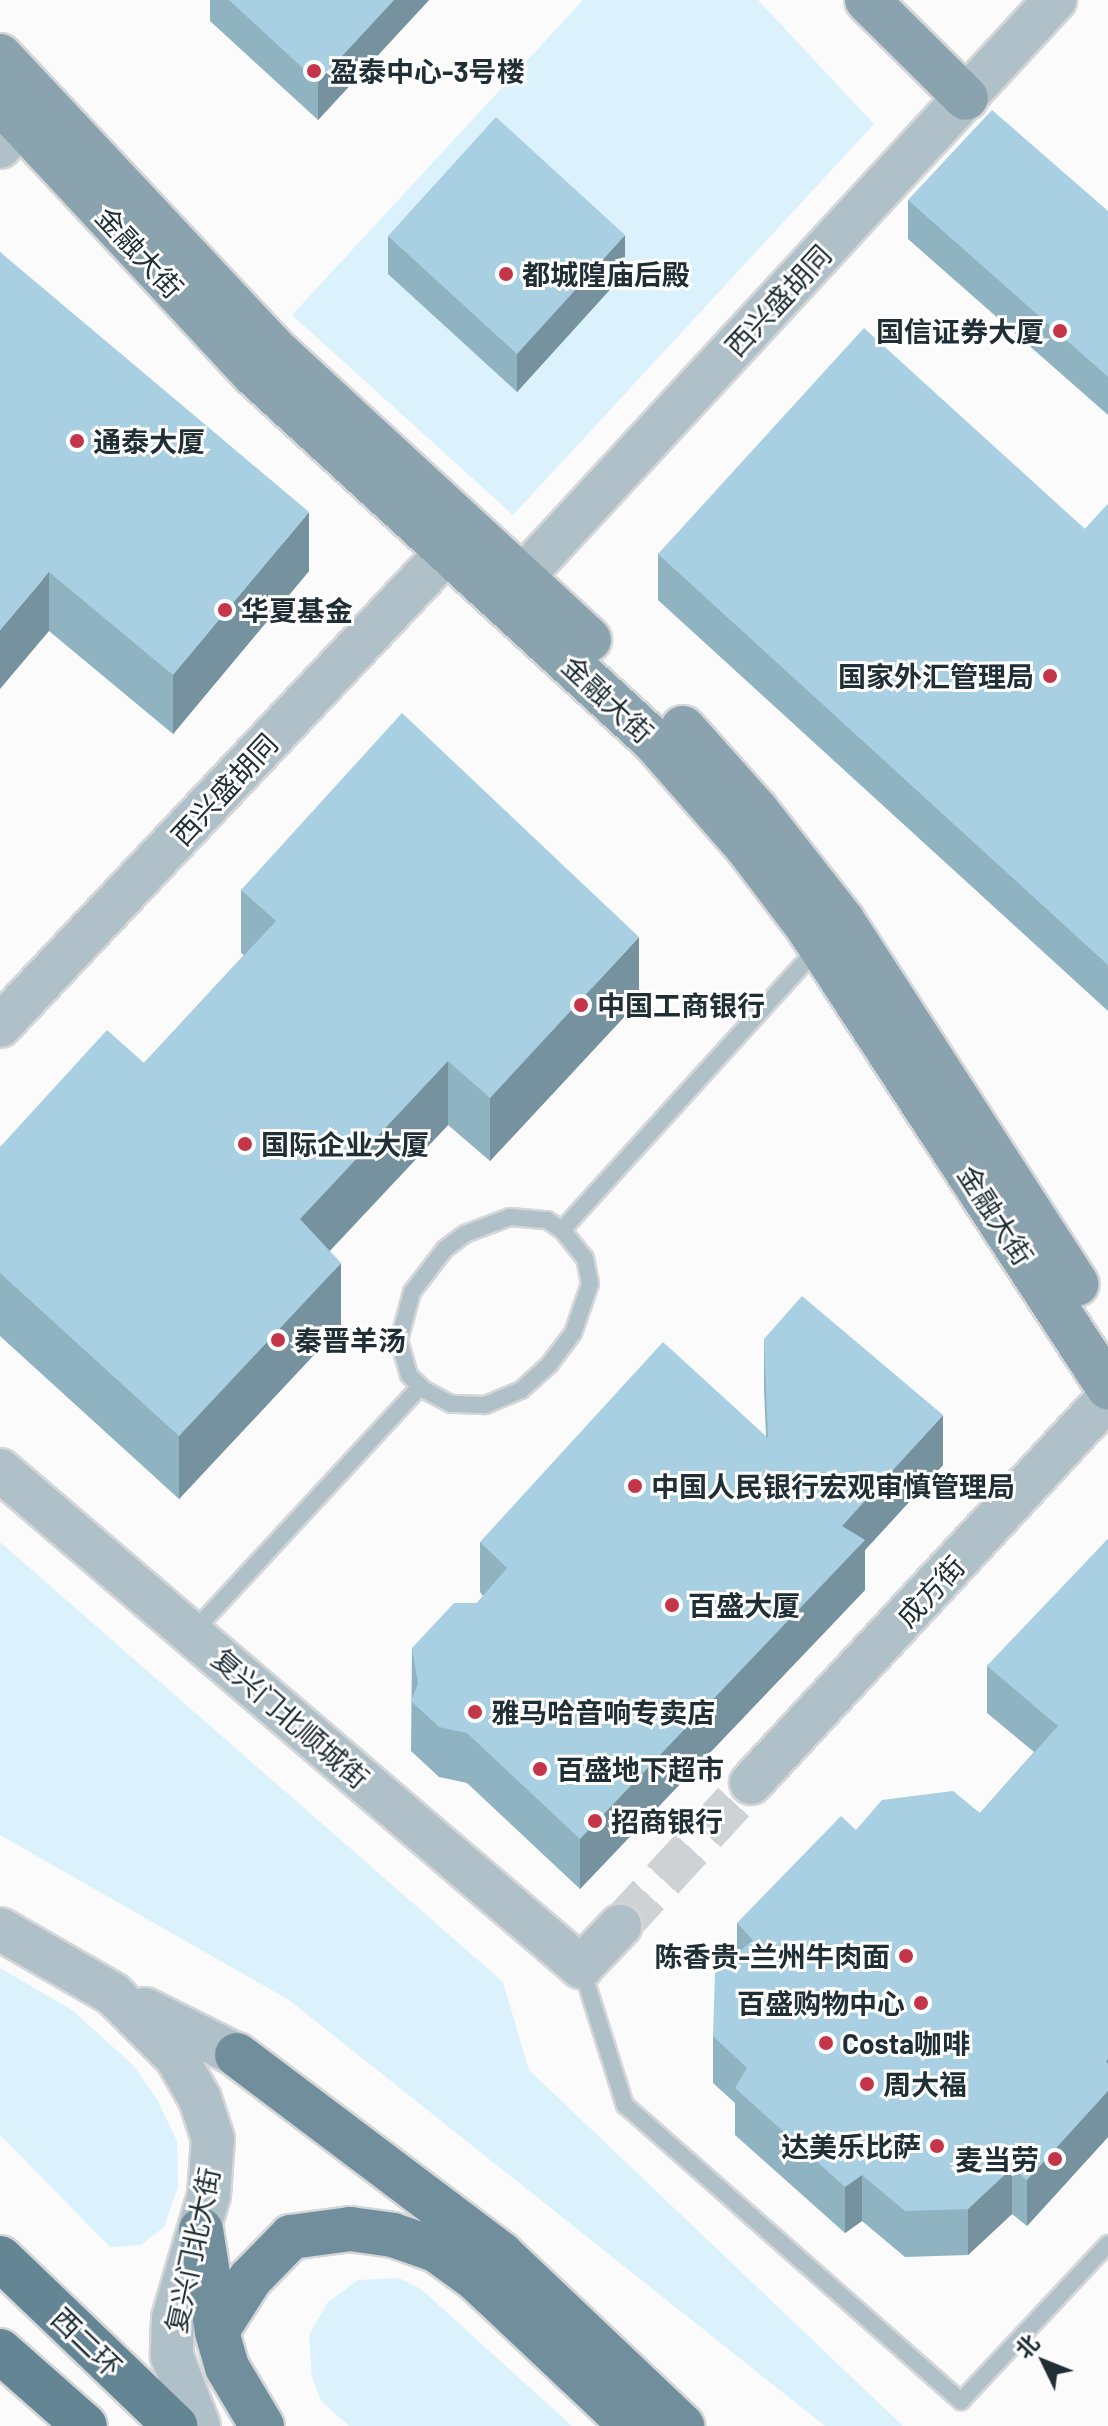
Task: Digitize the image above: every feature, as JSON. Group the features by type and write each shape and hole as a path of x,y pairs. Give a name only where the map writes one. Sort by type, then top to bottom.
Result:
{"highway":[{"name":"西二环","path":"0,2258 175,2426"},
{"path":"0,2351 85,2426"}],"main road":[{"path":"867,0 966,98"},
{"path":"0,56 15,119 273,348 512,589 679,724 756,810 842,920 1108,1332"},
{"name":"金融大街","path":"15,119 255,375 447,552 512,589 654,741 747,847 820,946 1108,1387"},
{"path":"237,2055 501,2254 682,2426"},
{"path":"217,2331 250,2279 291,2237 350,2229 393,2235 436,2250 476,2279 632,2426"},
{"path":"201,2230 217,2331 227,2367 262,2426"}],"street":[{"name":"西兴盛胡同","path":"512,589 1055,0"},
{"name":"西兴盛胡同","path":"0,1026 447,552"},
{"name":"成方街","path":"751,1783 1108,1398"},
{"name":"复兴门北顺城街","path":"0,1470 581,1967"},
{"path":"581,1967 620,1926"},
{"name":"复兴门北大街","path":"0,1929 113,1994 176,2057 200,2099 213,2139 201,2230 173,2318 172,2356 199,2426"},
{"path":"113,1994 237,2055"}],"lane":[{"path":"562,1230 820,946"},
{"path":"510,1217 547,1220 562,1230 585,1258 590,1284 573,1333 550,1364 521,1390 485,1405 451,1404 420,1387 400,1357 403,1314 412,1292 445,1249 465,1234 510,1217"},
{"path":"192,1634 420,1387"},
{"path":"581,1967 625,2105 961,2401 1108,2244"}],"shaded area":[{"path":"583,0 758,0 874,124 513,515 292,315"},
{"path":"0,1542 503,1982 529,2070 903,2426 825,2426 289,2000 0,1835"},
{"path":"0,1968 72,2010 133,2065 158,2101 177,2141 178,2187 164,2227 141,2245 110,2247 0,2135"},
{"path":"399,2278 421,2289 572,2426 349,2426 322,2402 312,2378 309,2335 328,2302 358,2280"}],"building":[{"path":"229,0 394,0 318,82"},
{"name":"国信证券大厦","path":"992,110 1108,211 1108,377 908,200"},
{"name":"都城隍庙后殿","path":"496,117 625,235 517,354 388,236"},
{"name":"通泰大厦","path":"0,252 309,512 173,675 49,572 0,630"},
{"path":"864,328 1085,529 1108,504 1108,965 658,554"},
{"name":"国际企业大厦","path":"402,713 639,937 490,1098 448,1061 300,1219 341,1263 179,1436 0,1273 0,1147 107,1030 144,1063 276,921 241,890"},
{"name":"百盛大厦","path":"802,1296 943,1415 842,1526 865,1540 580,1839 467,1733 439,1727 411,1701 418,1684 412,1648 454,1603 477,1603 507,1568 480,1542 663,1342 768,1438 764,1339"},
{"name":"百盛购物中心","path":"1108,1539 1108,2091 1027,2180 1012,2168 968,2209 905,2211 862,2175 845,2187 735,2088 747,2068 713,2036 715,1973 753,1940 737,1923 841,1816 856,1830 882,1800 953,1791 980,1813 1058,1726 987,1666"}],"tunnel":[{"path":"620,1926 751,1783"}],"place":[{"name":"盈泰中心-3号楼","path":"314,71"},
{"name":"都城隍庙后殿","path":"506,274"},
{"name":"国信证券大厦","path":"1060,331"},
{"name":"通泰大厦","path":"77,441"},
{"name":"华夏基金","path":"225,610"},
{"name":"国家外汇管理局","path":"1050,676"},
{"name":"中国工商银行","path":"581,1005"},
{"name":"国际企业大厦","path":"245,1144"},
{"name":"秦晋羊汤","path":"278,1340"},
{"name":"中国人民银行宏观审慎管理局","path":"635,1486"},
{"name":"百盛大厦","path":"672,1605"},
{"name":"雅马哈音响专卖店","path":"475,1712"},
{"name":"百盛地下超市","path":"540,1769"},
{"name":"招商银行","path":"595,1821"},
{"name":"陈香贵-兰州牛肉面","path":"906,1956"},
{"name":"百盛购物中心","path":"921,2003"},
{"name":"Costa咖啡","path":"826,2043"},
{"name":"周大福","path":"867,2084"},
{"name":"达美乐比萨","path":"937,2146"},
{"name":"麦当劳","path":"1055,2159"}]}
